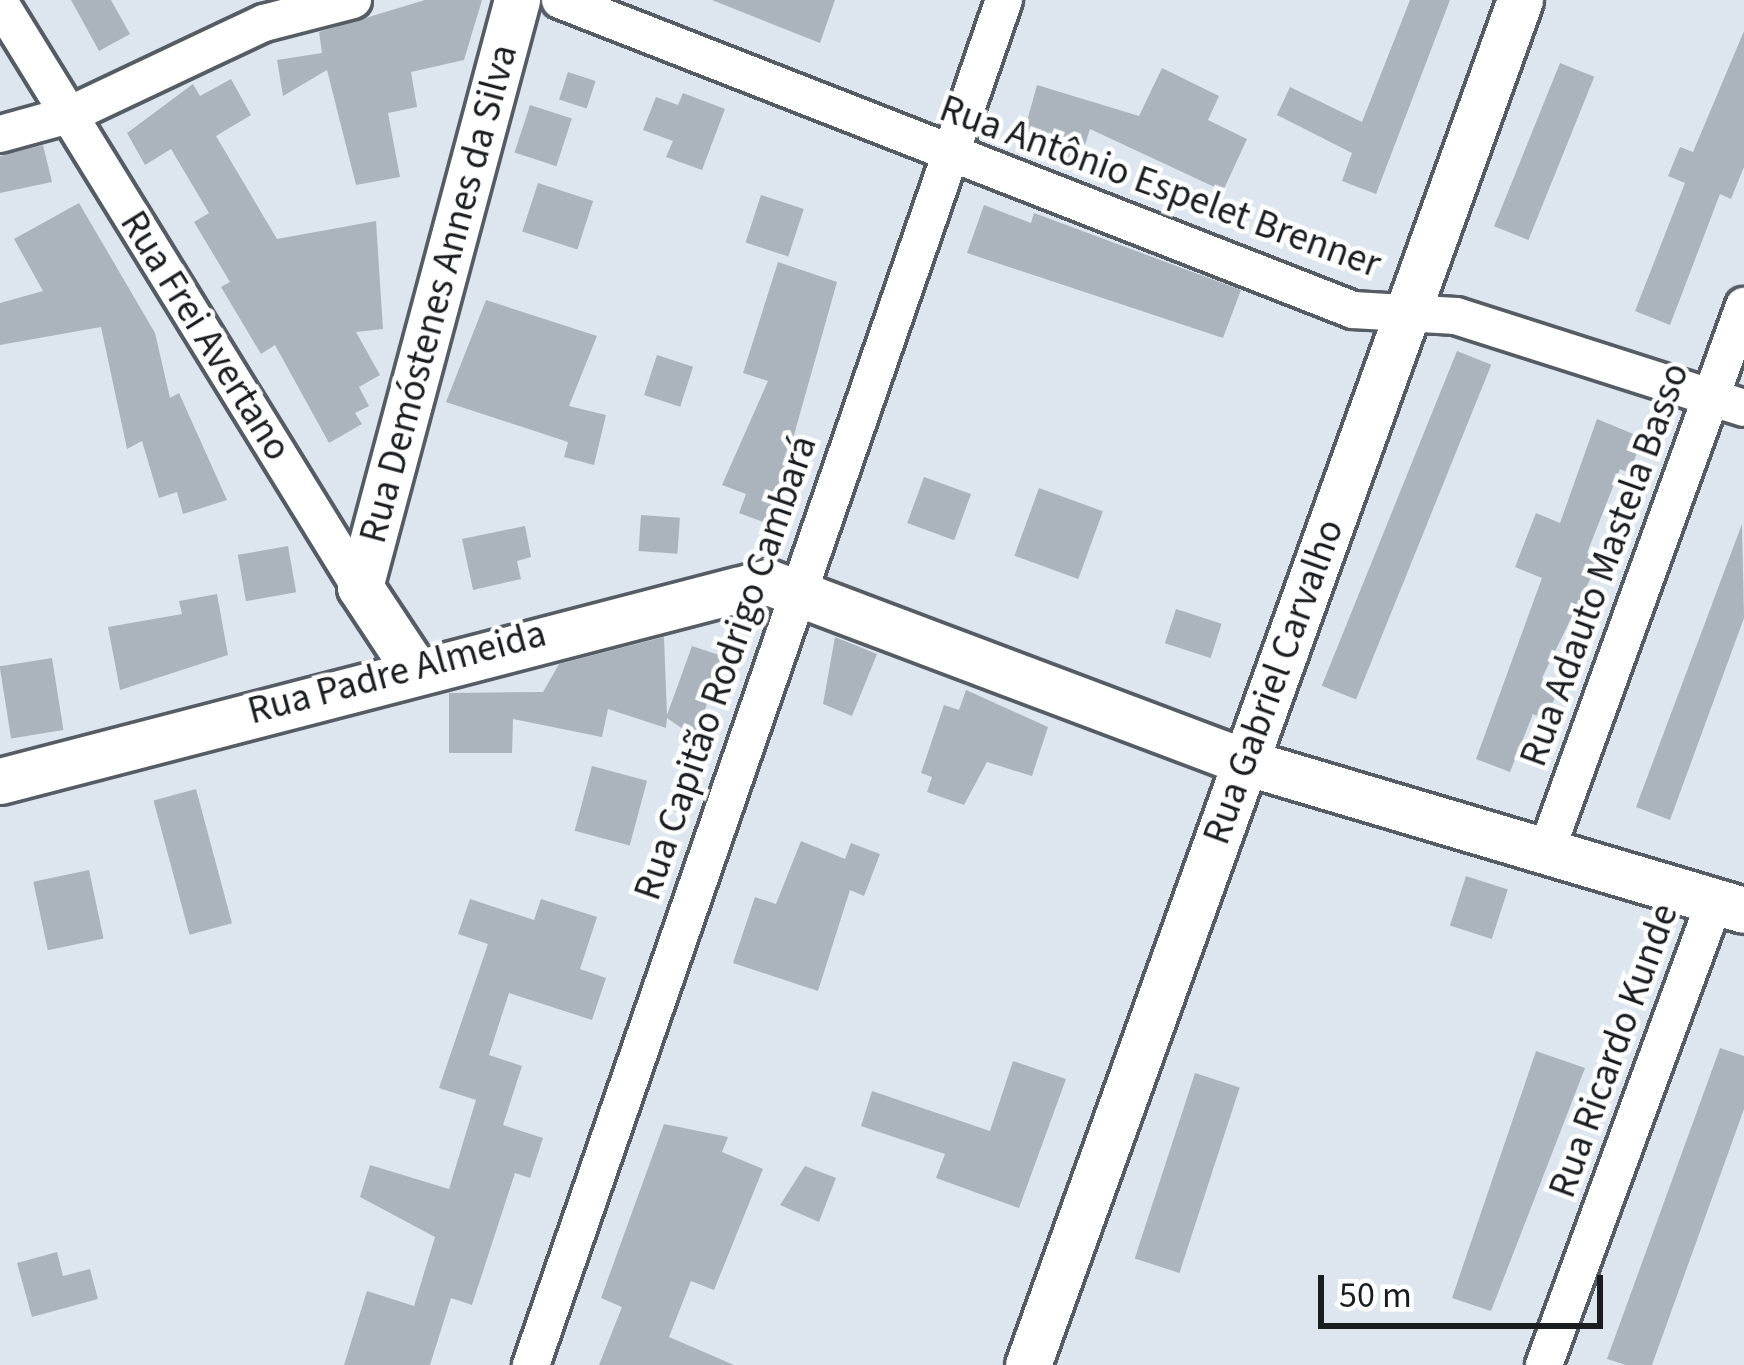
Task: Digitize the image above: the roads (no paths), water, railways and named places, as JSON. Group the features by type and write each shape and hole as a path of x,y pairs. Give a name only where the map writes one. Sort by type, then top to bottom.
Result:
{"street":[{"path":"0,134 69,115 264,23 353,0"},
{"name":"Rua Demóstenes Annes da Silva","path":"360,587 517,0"},
{"name":"Rua Antônio Espelet Brenner","path":"560,0 1353,310 1456,316 1727,402"},
{"name":"Rua Capitão Rodrigo Cambará","path":"531,1365 1004,0"},
{"name":"Rua Gabriel Carvalho","path":"1028,1365 1520,0"},
{"name":"Rua Frei Avertano","path":"0,4 413,668"},
{"name":"Rua Adauto Mastela Basso","path":"1546,852 1727,402 1744,306"},
{"name":"Rua Padre Almeida","path":"0,781 742,583 796,590 1245,762 1729,906"},
{"name":"Rua Ricardo Kunde","path":"1544,1365 1729,906"}]}
